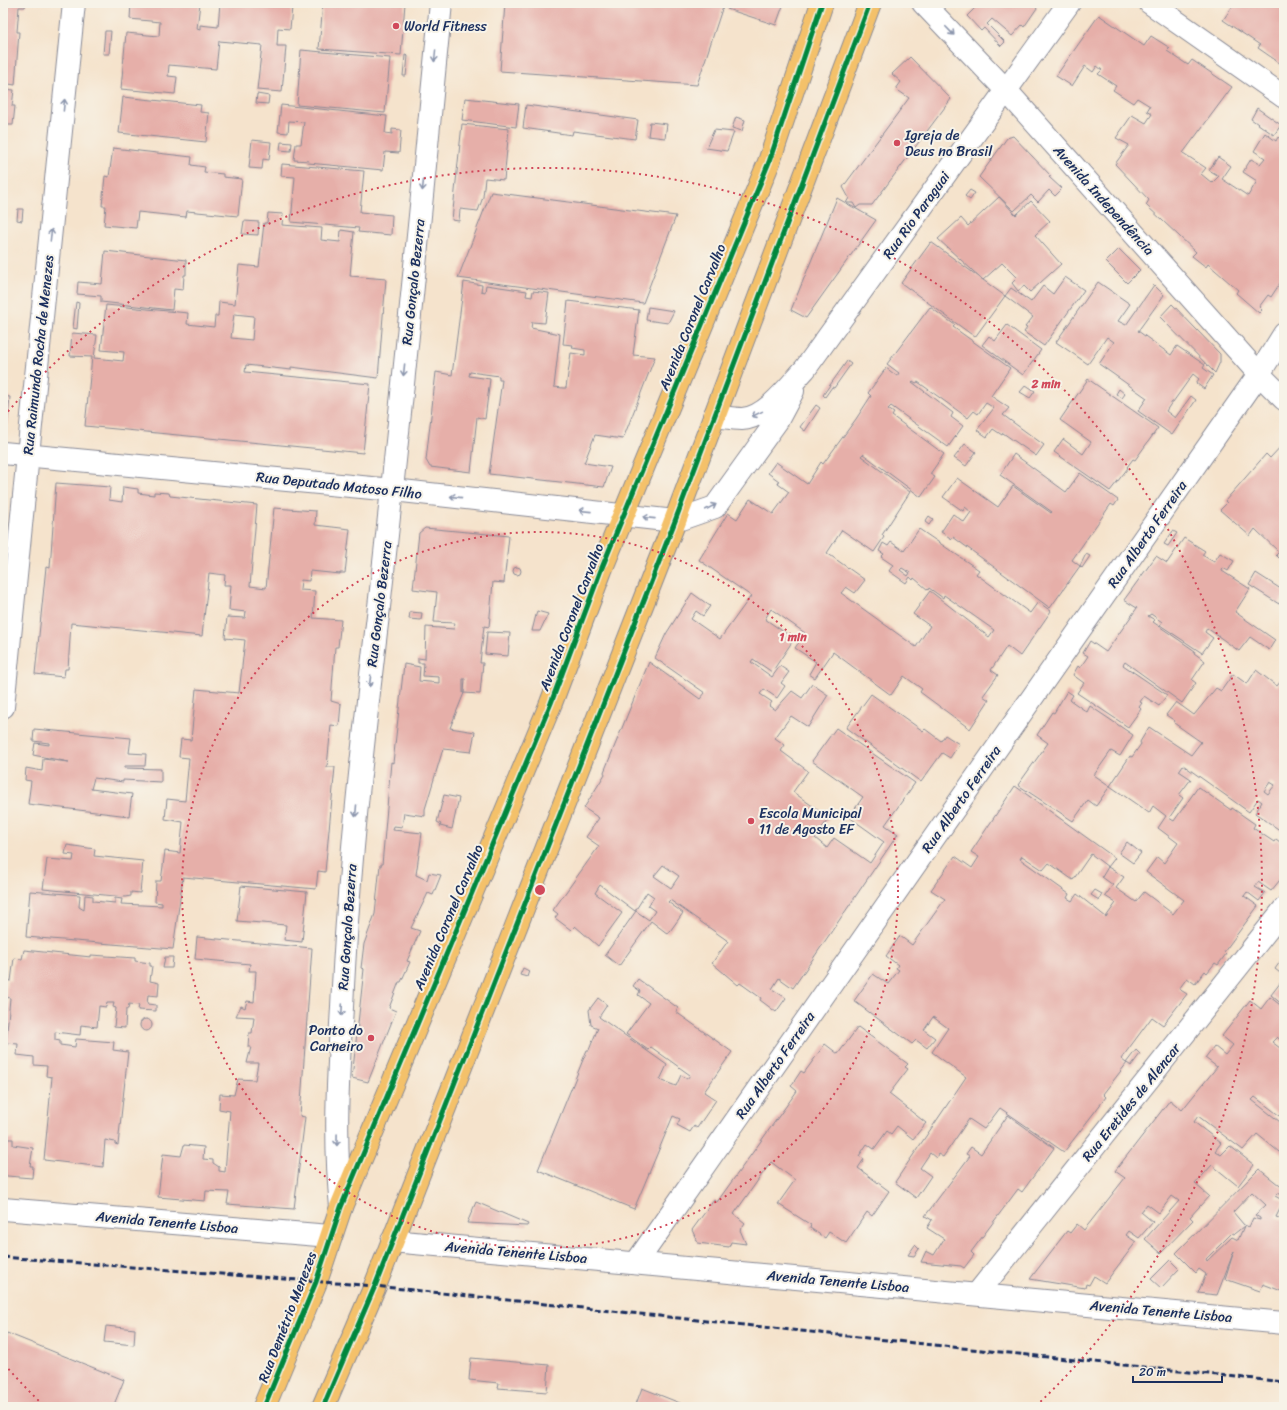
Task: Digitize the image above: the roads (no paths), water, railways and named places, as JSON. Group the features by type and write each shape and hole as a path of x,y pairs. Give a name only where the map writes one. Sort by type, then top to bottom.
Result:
{"main road":[{"name":"Avenida Coronel Carvalho","path":"330,1236 551,703 624,516 769,162 822,3"},
{"path":"323,1407 375,1286 675,521 870,3"},
{"name":"Rua Demétrio Menezes","path":"264,1407 316,1282 330,1236"}],"street":[{"name":"Rua Raimundo Rocha de Menezes","path":"3,707 74,3"},
{"name":"Rua Gonçalo Bezerra","path":"341,1207 336,1153 344,962 359,778 393,490 441,3"},
{"name":"Avenida Independência","path":"923,3 1006,89 1258,374 1284,399"},
{"name":"Rua Rio Paraguai","path":"675,521 715,507 777,421 805,369 1069,3"},
{"path":"1150,3 1284,98"},
{"name":"Rua Alberto Ferreira","path":"636,1263 1258,374 1284,334"},
{"name":"Rua Rio Paraguai","path":"714,416 743,419 757,416 774,402 805,369"},
{"name":"Rua Deputado Matoso Filho","path":"3,452 393,490 675,521"},
{"name":"Rua Eretides de Alencar","path":"977,1294 1284,909"},
{"name":"Avenida Tenente Lisboa","path":"3,1208 330,1236"},
{"name":"Avenida Tenente Lisboa","path":"392,1241 1284,1323"}],"railway":[{"path":"3,1257 375,1286 1284,1382"}],"place":[{"name":"World Fitness","path":"396,26"},
{"name":"Igreja de Deus no Brasil","path":"897,143"},
{"name":"Escola Municipal 11 de Agosto EF","path":"751,821"},
{"name":"Ponto do Carneiro","path":"371,1038"}]}
